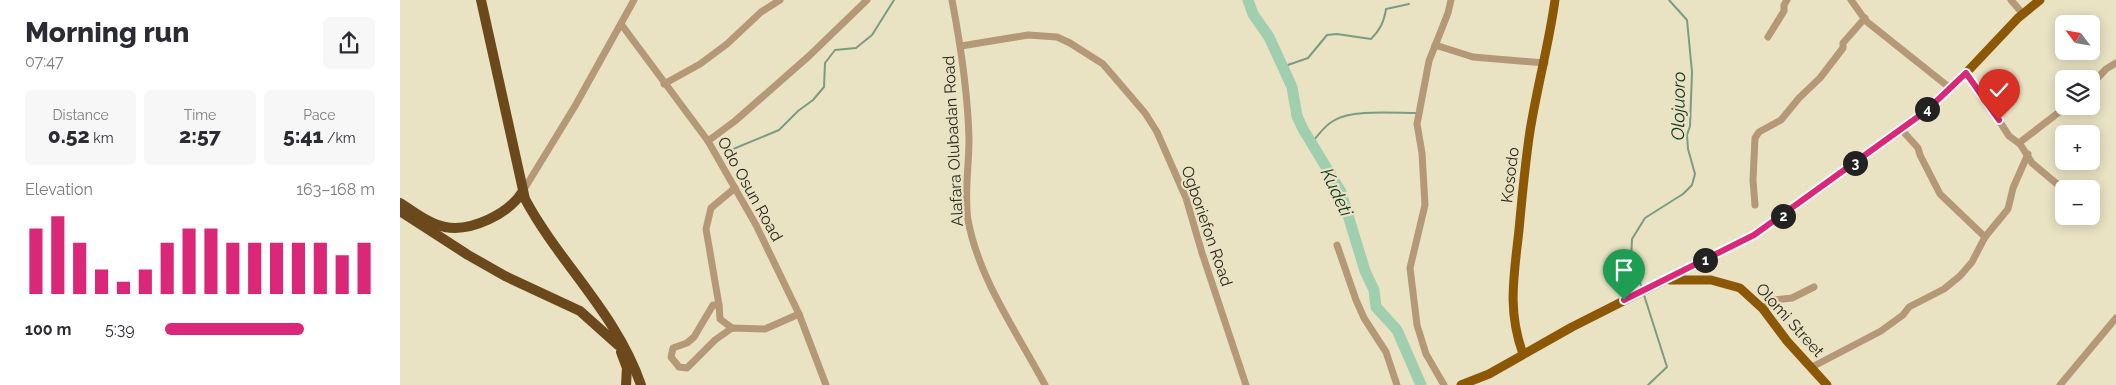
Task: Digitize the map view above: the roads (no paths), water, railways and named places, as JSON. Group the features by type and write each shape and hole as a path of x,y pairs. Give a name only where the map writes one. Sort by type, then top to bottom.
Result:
{"highway":[{"path":"474,0 494,78 520,195 603,310 641,385"},
{"path":"480,0 494,78"},
{"path":"400,203 435,224 445,228 458,228 496,216 506,210 520,195"},
{"path":"400,211 498,272 580,311 620,346 627,368 626,385"}],"main road":[{"name":"Kosodo","path":"1523,354 1515,332 1513,294 1530,130 1545,63 1555,0"},
{"path":"1461,385 1489,374 1624,300 1754,235 1926,111 2023,14 2040,0"},
{"name":"Olomi Street","path":"1665,280 1692,279 1727,284 1740,288 1763,309 1827,385"}],"street":[{"path":"520,195 575,106 634,0"},
{"path":"664,84 700,64 727,44 761,12 780,0"},
{"path":"708,142 735,121 809,56 867,0"},
{"name":"Alafara Olubadan Road","path":"952,0 961,46 968,110 968,219 992,289 1045,385"},
{"path":"1444,385 1426,354 1418,326 1410,268 1425,205 1424,176 1416,124 1426,75 1451,0"},
{"path":"1768,37 1784,11 1784,5 1787,0"},
{"path":"1850,0 1866,21 1950,88"},
{"path":"2012,0 2023,14"},
{"path":"1755,206 1753,180 1755,138 1759,132 1774,125 1788,113 1799,98 1820,78 1843,48 1843,43 1865,18"},
{"name":"Odo Osun Road","path":"620,24 639,46 664,84 708,142 735,188 756,225 799,314 826,385"},
{"name":"Ogboriefon Road","path":"961,46 1028,35 1056,38 1098,59 1139,106 1157,132 1186,198 1202,253 1246,385"},
{"path":"1435,45 1473,57 1545,63"},
{"path":"2100,75 2116,63"},
{"path":"1966,73 2010,136 2019,143 2037,169 2055,183"},
{"path":"2019,143 2055,115"},
{"path":"1901,129 1918,148 1940,194 1985,237"},
{"path":"1812,367 1880,331 1903,315 1909,307 1954,282 1970,266 1985,237 2008,209 2013,188 2028,154"},
{"path":"735,188 711,208 706,229 720,319 732,328 765,329 799,314"},
{"path":"1337,245 1356,300 1364,318 1386,352 1396,385"},
{"path":"1763,309 1774,300 1792,298 1814,287"},
{"path":"719,305 714,305 694,337 687,343 673,348 671,357 679,366 687,368 715,340 732,328"},
{"path":"2060,385 2116,318"}],"waterway":[{"path":"726,152 779,130 798,111 813,100 824,87 825,63 835,50 856,48 872,35 894,0"},
{"name":"Kudeti","path":"1248,0 1253,14 1269,37 1292,87 1297,116 1303,129 1341,192 1365,271 1374,290 1376,307 1397,330 1421,385"},
{"name":"Olojuoro","path":"1642,288 1631,260 1632,239 1645,218 1683,194 1692,185 1695,174 1688,149 1687,135 1690,126 1692,72 1687,20 1669,0"},
{"path":"1282,67 1308,58 1327,35 1337,34 1371,39 1381,26 1386,9 1409,4"},
{"path":"1311,143 1326,126 1341,117 1361,113 1417,113"},
{"name":"Olojuoro","path":"1644,295 1667,367 1648,385"}]}
